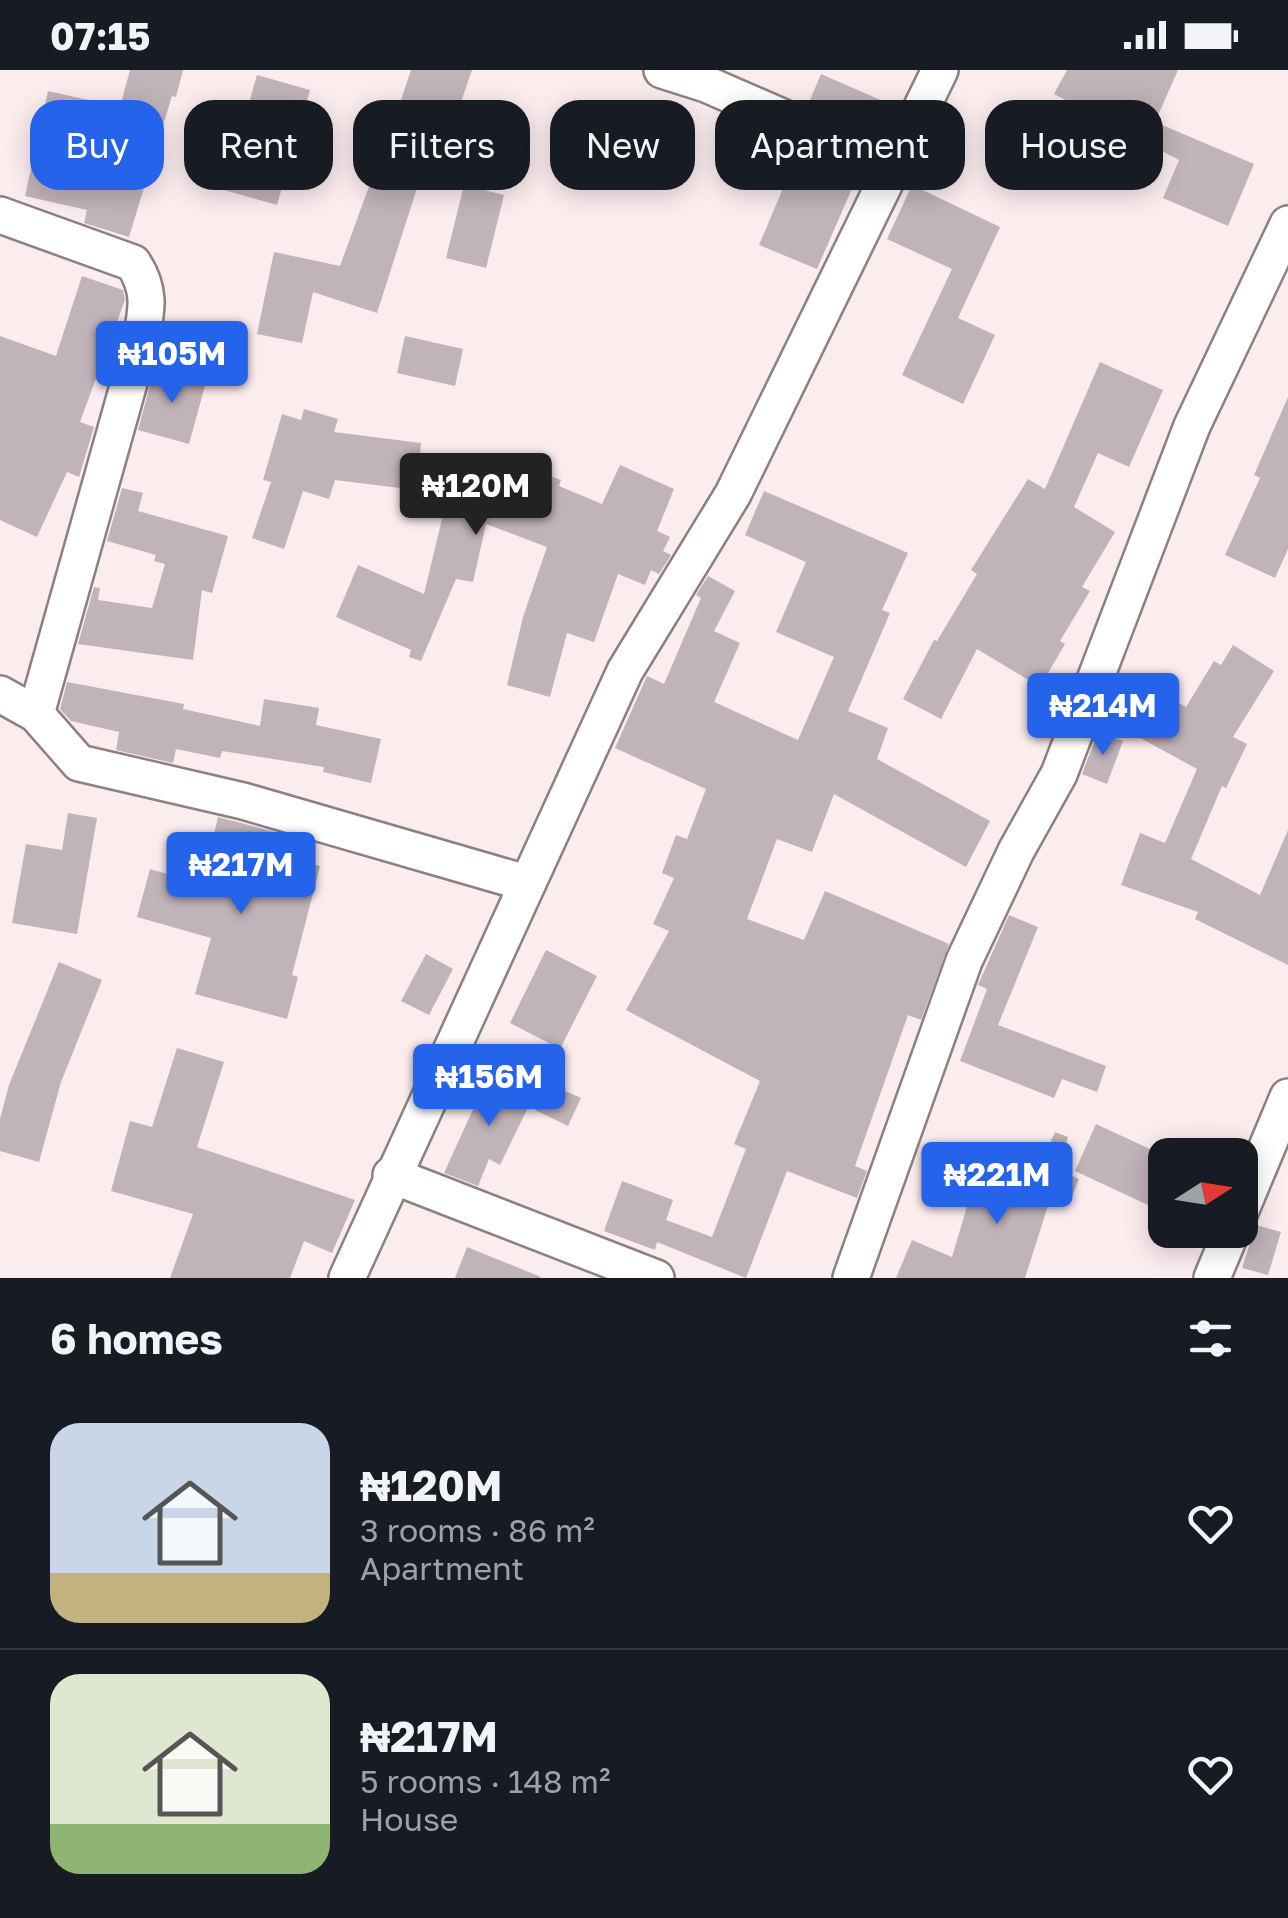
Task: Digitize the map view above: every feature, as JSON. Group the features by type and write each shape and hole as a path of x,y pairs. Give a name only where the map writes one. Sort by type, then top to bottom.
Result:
{"street":[{"path":"662,70 743,100"},
{"path":"926,100 940,70"},
{"path":"347,1278 625,672 732,494 882,190"},
{"path":"0,215 133,263 144,279 148,300 141,340 36,714"},
{"path":"851,1278 964,961 1058,774 1192,426 1288,224"},
{"path":"0,694 36,714 79,762 243,801 526,884"},
{"path":"1258,1169 1288,1097"},
{"path":"391,1176 656,1278"},
{"path":"1212,1278 1224,1248"}],"building":[{"path":"130,70 183,70 164,122 164,100 122,100"},
{"path":"411,70 472,70 462,100 401,100"},
{"path":"1067,70 1178,70 1163,104 1163,100 1065,100 1054,94"},
{"path":"821,74 880,100 810,100"},
{"path":"257,75 310,90 307,100 250,100"},
{"path":"48,91 88,100 46,100"},
{"path":"1163,125 1254,164 1228,226 1163,198 1179,160 1163,152"},
{"path":"30,173 30,190 143,190 129,237 84,223 87,210 25,196"},
{"path":"224,190 281,190 277,205"},
{"path":"368,190 416,190 377,313 313,292 302,343 257,334 274,252 340,266"},
{"path":"463,190 504,195 486,268 446,258"},
{"path":"782,190 851,190 817,269 759,245"},
{"path":"910,190 922,190 1000,227 958,318 995,335 963,404 902,375 952,269 887,239"},
{"path":"82,276 123,290 125,300 80,422 94,427 79,477 67,472 37,537 0,520 0,336 56,356"},
{"path":"405,336 463,349 455,386 397,373"},
{"path":"1100,362 1163,390 1129,467 1098,453 1074,507 1115,532 1082,587 1090,591 1060,641 1065,644 1040,687 977,649 941,719 903,699 934,640 937,641 977,574 971,570 1028,479 1045,489"},
{"path":"155,367 206,382 189,444 138,430"},
{"path":"1288,397 1288,549 1275,578 1225,555 1260,478 1254,475"},
{"path":"304,409 338,419 334,432 421,443 420,454 510,484 518,464 561,480 559,486 602,504 620,465 674,489 657,531 670,537 663,551 671,555 659,574 651,570 645,585 618,574 594,642 567,633 550,697 507,685 523,617 547,547 486,524 473,582 456,579 421,661 409,657 411,650 336,617 358,565 424,594 448,494 335,480 329,499 303,491 284,549 252,538 271,482 263,480 282,414 301,420"},
{"path":"122,488 143,493 138,511 228,536 212,593 202,590 193,660 78,644 94,587 100,588 98,600 152,608 165,564 154,561 156,555 107,541"},
{"path":"764,491 908,553 882,610 890,613 848,711 888,728 877,759 990,821 966,867 834,794 812,852 777,839 747,919 804,940 825,891 949,944 921,1020 908,1015 855,1166 867,1171 857,1198 787,1171 746,1278 657,1242 655,1250 604,1231 622,1181 673,1200 666,1220 712,1237 746,1149 734,1144 760,1081 626,1010 669,931 653,924 674,878 662,873 676,835 687,839 706,789 615,748 647,676 664,684 701,598 696,595 708,576 735,591 714,631 740,643 714,702 798,740 834,657 776,632 806,562 745,535"},
{"path":"1233,645 1274,671 1233,737 1247,744 1226,788 1222,786 1191,859 1260,895 1288,830 1288,965 1195,919 1198,912 1121,885 1140,833 1165,843 1197,769 1122,728 1146,685 1186,707 1214,661 1221,665"},
{"path":"67,682 184,704 183,709 260,726 264,699 319,708 316,725 381,739 371,783 323,772 324,767 222,751 220,758 176,749 173,763 116,750 119,732 71,721 60,709"},
{"path":"1098,732 1123,741 1107,784 1082,774"},
{"path":"68,813 97,818 77,934 12,923 26,844 62,850"},
{"path":"218,817 275,832 270,855 320,866 292,975 298,977 287,1019 195,994 211,938 137,917 150,869 202,884"},
{"path":"1009,915 1038,927 998,1025 1106,1066 1097,1092 1062,1079 1054,1098 960,1061 987,989 978,985"},
{"path":"546,950 597,976 560,1049 510,1023"},
{"path":"426,954 453,969 429,1015 401,1001"},
{"path":"59,962 102,980 61,1082 39,1162 0,1151 0,1119 9,1085"},
{"path":"177,1048 224,1062 197,1147 355,1200 332,1253 304,1241 290,1278 170,1278 193,1214 111,1191 130,1121 152,1127"},
{"path":"490,1072 534,1095 500,1165 489,1159 478,1186 444,1173"},
{"path":"547,1083 581,1098 568,1126 535,1110"},
{"path":"1096,1124 1148,1148 1148,1205 1075,1171"},
{"path":"1055,1132 1068,1137 1059,1170 1079,1179 1070,1201 1052,1193 1025,1278 896,1278 912,1240 952,1257 976,1176 1028,1192"},
{"path":"1258,1226 1281,1232 1268,1275 1242,1268 1249,1248 1258,1248"},
{"path":"467,1247 541,1277 455,1278"}]}
